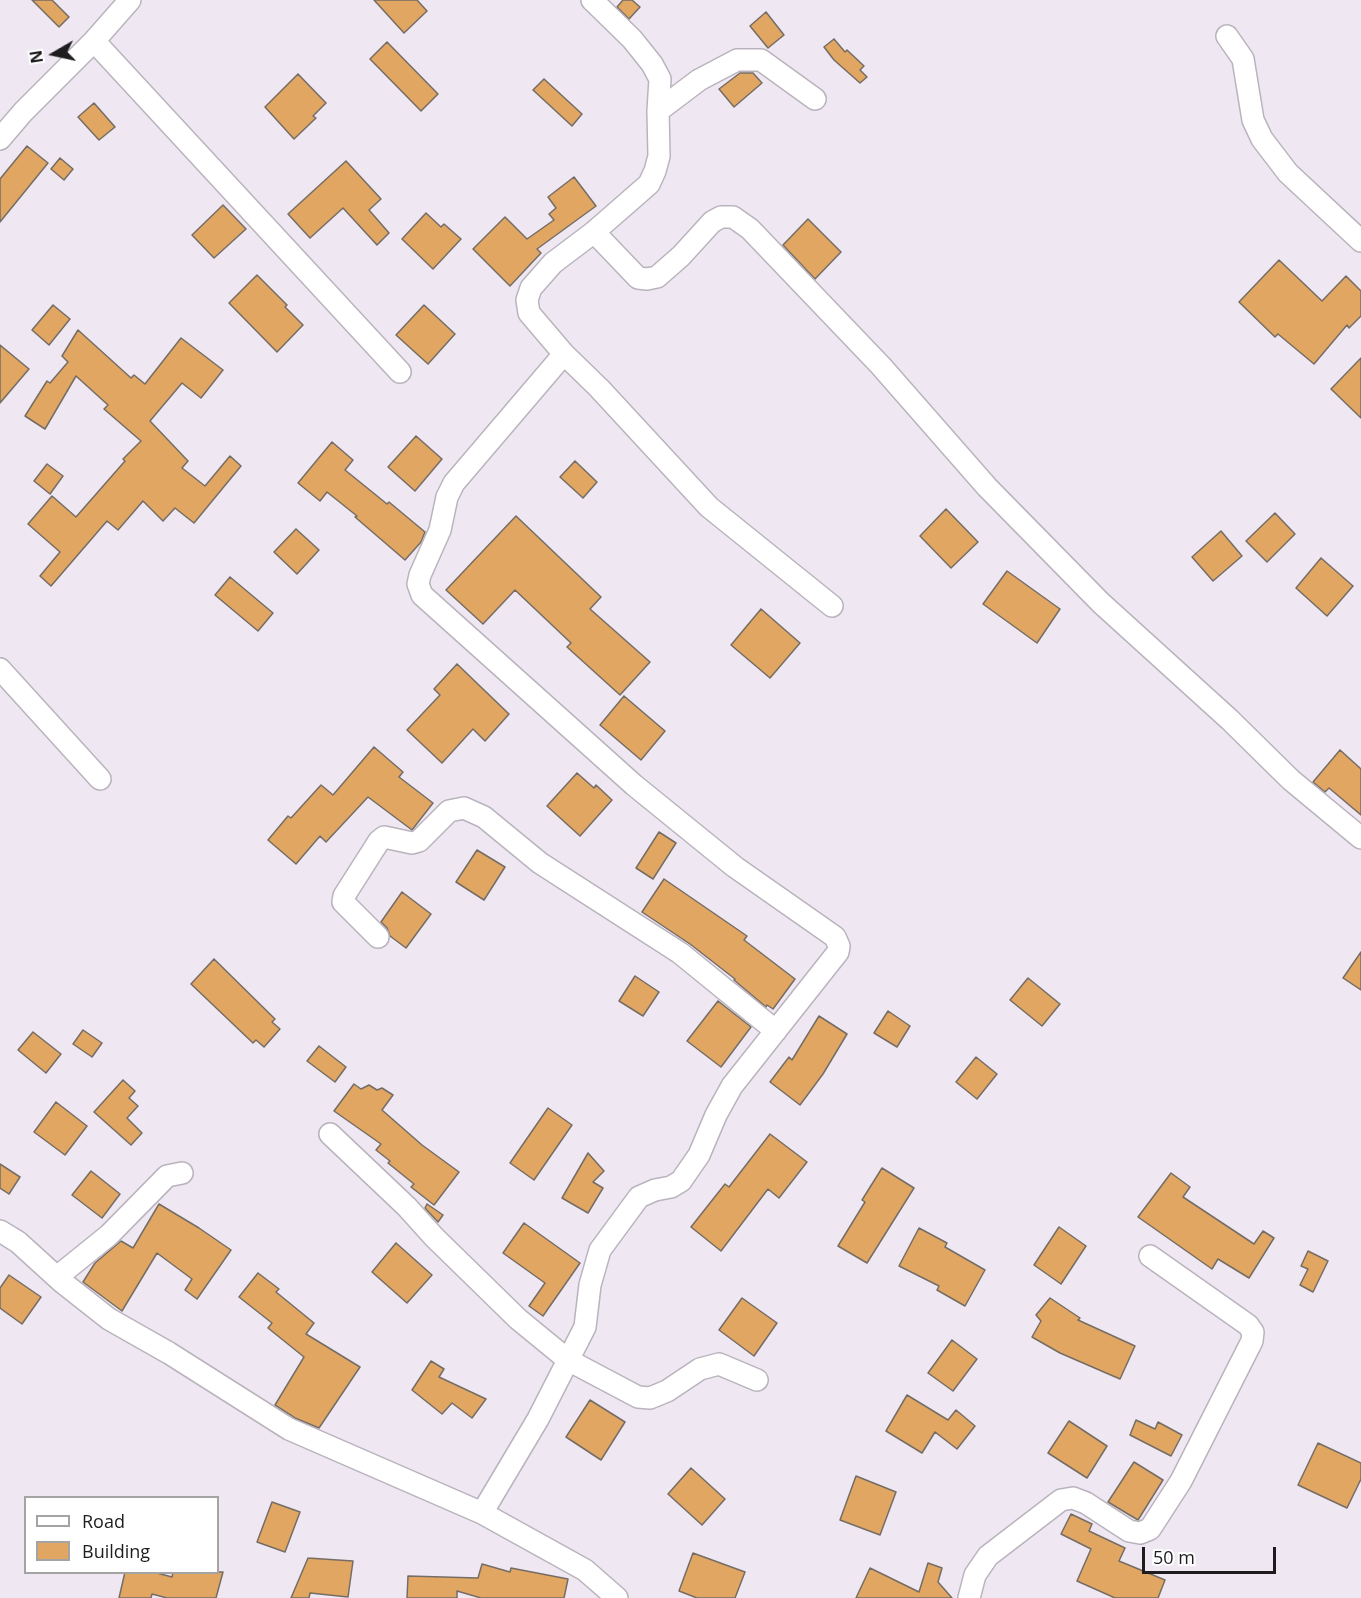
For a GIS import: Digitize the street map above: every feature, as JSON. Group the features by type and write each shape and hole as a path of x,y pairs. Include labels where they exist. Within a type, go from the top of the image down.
{"street":[{"path":"0,139 130,0"},
{"path":"592,0 632,39 652,64 660,79 659,156 649,184 594,232 553,263 531,288 526,300 529,313 564,354 599,388 709,507 832,606"},
{"path":"1227,36 1243,59 1253,120 1262,139 1288,173 1361,241"},
{"path":"94,41 400,372"},
{"path":"658,111 699,80 737,60 761,60 815,99"},
{"path":"594,232 639,278 647,279 657,278 712,222 722,217 733,217 750,229 881,366 995,495 1093,596 1230,720 1291,780 1361,838"},
{"path":"482,1513 538,1419 585,1328 590,1285 600,1250 639,1197 681,1181 699,1155 716,1115 732,1086 838,952 839,946 835,937 735,867 634,785 422,595 418,584 420,575 440,530 447,497 454,483 564,354"},
{"path":"0,669 100,779"},
{"path":"378,936 346,908 343,902 344,896 379,841 384,837 412,843 419,841 449,811 464,808 484,818 540,863 680,952 776,1031"},
{"path":"330,1134 518,1320 568,1360 638,1396 651,1398 667,1391 700,1369 719,1364 756,1380"},
{"path":"57,1277 109,1235 167,1176 182,1173"},
{"path":"0,1231 18,1242 109,1319 169,1353 289,1429 482,1513 585,1570 617,1598"},
{"path":"969,1598 975,1575 988,1556 1061,1500 1073,1498 1086,1503 1129,1531 1140,1533 1150,1529 1181,1481 1252,1341 1253,1332 1248,1325 1150,1256"}],"building":[{"path":"32,0 52,0 69,17 59,27"},
{"path":"374,0 417,0 427,11 404,33"},
{"path":"623,0 632,0 640,7 629,19 617,7"},
{"path":"766,12 784,35 768,48 750,26"},
{"path":"834,39 845,52 847,50 864,66 860,70 867,77 860,83 834,60 824,47"},
{"path":"387,42 438,94 421,111 370,59"},
{"path":"740,73 753,73 762,83 734,107 719,89"},
{"path":"298,74 326,103 313,116 316,118 294,139 265,107"},
{"path":"544,79 582,114 572,126 533,90"},
{"path":"94,103 115,127 99,140 78,117"},
{"path":"27,146 48,163 0,222 0,179"},
{"path":"60,158 73,169 64,180 51,169"},
{"path":"346,161 381,199 369,210 389,233 377,245 343,208 310,238 288,214"},
{"path":"574,177 596,206 537,249 541,253 510,286 473,249 505,217 527,239 554,220 549,214 556,208 548,197"},
{"path":"223,205 246,229 214,258 192,235"},
{"path":"426,213 441,227 444,224 461,239 433,269 402,239"},
{"path":"808,219 841,252 815,279 783,245"},
{"path":"1279,260 1322,301 1346,276 1361,291 1361,316 1349,328 1347,325 1314,364 1278,334 1275,337 1239,302"},
{"path":"257,275 303,325 277,352 229,303"},
{"path":"53,305 70,319 49,345 32,330"},
{"path":"424,305 455,334 428,364 396,335"},
{"path":"78,330 131,378 134,375 145,384 181,338 223,370 201,398 182,383 150,421 188,461 182,468 205,486 230,456 241,466 194,523 175,508 163,521 143,501 118,530 107,521 51,586 40,576 60,552 28,524 52,496 76,517 125,461 123,459 141,441 104,409 108,405 76,376 45,429 25,416 47,381 50,383 68,362 62,356"},
{"path":"0,345 29,369 0,403"},
{"path":"1361,358 1361,418 1331,389"},
{"path":"416,436 442,459 415,491 388,467"},
{"path":"332,442 353,460 345,470 425,532 421,542 405,560 327,492 320,501 298,483"},
{"path":"575,461 597,482 583,498 560,477"},
{"path":"47,464 63,476 50,494 34,481"},
{"path":"946,509 978,542 951,568 920,536"},
{"path":"1275,513 1295,534 1267,562 1246,541"},
{"path":"516,516 601,597 590,609 650,662 620,695 567,647 571,643 515,590 483,624 446,590"},
{"path":"296,529 319,550 297,574 274,552"},
{"path":"1221,531 1242,556 1213,581 1192,557"},
{"path":"1321,558 1353,586 1327,616 1296,588"},
{"path":"1007,571 1060,609 1037,643 983,604"},
{"path":"230,577 273,613 258,631 215,595"},
{"path":"761,609 800,643 770,678 731,645"},
{"path":"457,664 509,714 485,741 473,729 442,763 407,730 440,695 434,689"},
{"path":"624,696 665,731 641,760 600,725"},
{"path":"374,747 403,772 399,777 433,803 412,830 368,797 326,842 320,836 296,864 268,840 288,816 291,818 321,785 333,795"},
{"path":"1340,750 1361,769 1361,815 1329,788 1325,792 1313,782"},
{"path":"577,773 594,788 596,785 612,800 580,836 547,806"},
{"path":"659,832 676,843 653,879 636,868"},
{"path":"477,850 505,867 484,900 456,882"},
{"path":"664,879 747,936 744,940 795,979 773,1009 767,1005 766,1007 690,944 642,912"},
{"path":"402,892 431,914 406,948 390,936 387,928 381,922"},
{"path":"1361,952 1361,990 1343,978"},
{"path":"214,959 275,1019 272,1022 280,1029 264,1047 256,1040 253,1043 191,984"},
{"path":"635,976 659,992 643,1016 619,1001"},
{"path":"1028,978 1060,1004 1042,1026 1010,1000"},
{"path":"718,1001 751,1027 721,1067 687,1041"},
{"path":"888,1011 910,1026 897,1047 874,1033"},
{"path":"819,1016 847,1034 823,1074 800,1105 770,1082 789,1057 792,1060"},
{"path":"83,1030 102,1043 92,1057 73,1044"},
{"path":"33,1032 61,1054 46,1073 18,1050"},
{"path":"319,1046 346,1067 335,1082 307,1061"},
{"path":"976,1057 997,1074 977,1099 956,1082"},
{"path":"123,1080 135,1091 129,1098 138,1106 127,1118 142,1133 131,1145 94,1112"},
{"path":"354,1084 361,1089 369,1085 377,1090 382,1088 393,1095 382,1110 422,1145 459,1172 434,1205 411,1187 414,1184 376,1150 381,1144 334,1111"},
{"path":"56,1102 87,1126 65,1155 34,1132"},
{"path":"548,1108 572,1125 534,1180 510,1163"},
{"path":"770,1134 807,1162 779,1198 768,1189 721,1251 691,1227 725,1184 729,1187"},
{"path":"588,1153 604,1171 593,1182 603,1188 588,1213 562,1198"},
{"path":"0,1164 20,1177 9,1194 0,1188"},
{"path":"882,1168 914,1188 867,1263 838,1246 865,1202 862,1200"},
{"path":"91,1171 120,1194 102,1218 72,1195"},
{"path":"1171,1173 1190,1187 1183,1197 1254,1244 1263,1231 1274,1238 1249,1278 1218,1259 1212,1269 1138,1217"},
{"path":"159,1204 231,1250 197,1299 185,1290 192,1279 157,1253 122,1311 83,1282 95,1263 121,1241 133,1248"},
{"path":"427,1204 443,1215 438,1222 425,1208"},
{"path":"524,1223 580,1263 543,1316 529,1306 545,1283 503,1253"},
{"path":"1059,1227 1086,1246 1061,1284 1034,1265"},
{"path":"919,1228 947,1243 945,1247 985,1270 965,1306 937,1290 939,1286 899,1266"},
{"path":"396,1243 432,1275 407,1303 372,1272"},
{"path":"1308,1251 1328,1261 1313,1292 1300,1285 1308,1269 1301,1266"},
{"path":"258,1273 279,1289 276,1292 314,1323 306,1334 360,1367 319,1428 295,1418 275,1405 304,1357 268,1328 272,1323 239,1297"},
{"path":"9,1275 41,1297 22,1324 0,1308 0,1288"},
{"path":"742,1298 777,1323 754,1356 719,1330"},
{"path":"1050,1298 1080,1318 1078,1320 1135,1346 1120,1379 1060,1353 1032,1337 1041,1321 1036,1315"},
{"path":"952,1340 977,1359 953,1391 928,1373"},
{"path":"431,1361 444,1369 439,1377 486,1399 472,1418 452,1403 442,1414 412,1390"},
{"path":"907,1395 948,1420 956,1410 975,1426 957,1449 935,1432 922,1453 886,1431"},
{"path":"590,1400 625,1422 601,1460 566,1437"},
{"path":"1136,1420 1155,1429 1158,1422 1182,1435 1171,1456 1130,1435"},
{"path":"1069,1421 1107,1446 1087,1478 1048,1453"},
{"path":"1318,1443 1361,1463 1361,1479 1347,1508 1298,1485"},
{"path":"1134,1462 1163,1480 1138,1520 1108,1502"},
{"path":"691,1468 725,1499 702,1525 668,1494"},
{"path":"856,1476 896,1492 880,1535 840,1520"},
{"path":"272,1502 300,1512 285,1552 257,1542"},
{"path":"1071,1514 1092,1524 1089,1531 1125,1548 1119,1561 1165,1580 1158,1598 1115,1598 1077,1581 1091,1549 1061,1534"},
{"path":"693,1553 745,1572 735,1598 697,1598 679,1591"},
{"path":"308,1558 353,1561 348,1597 310,1593 309,1598 291,1598"},
{"path":"928,1563 942,1568 938,1582 952,1598 856,1598 870,1568 919,1592"},
{"path":"482,1564 510,1572 511,1568 568,1579 564,1598 481,1598 457,1591 457,1598 407,1598 408,1576 478,1578"},
{"path":"223,1572 216,1598 167,1598 152,1594 151,1598 119,1598 125,1574 161,1574 172,1577 173,1574 219,1574"}]}
